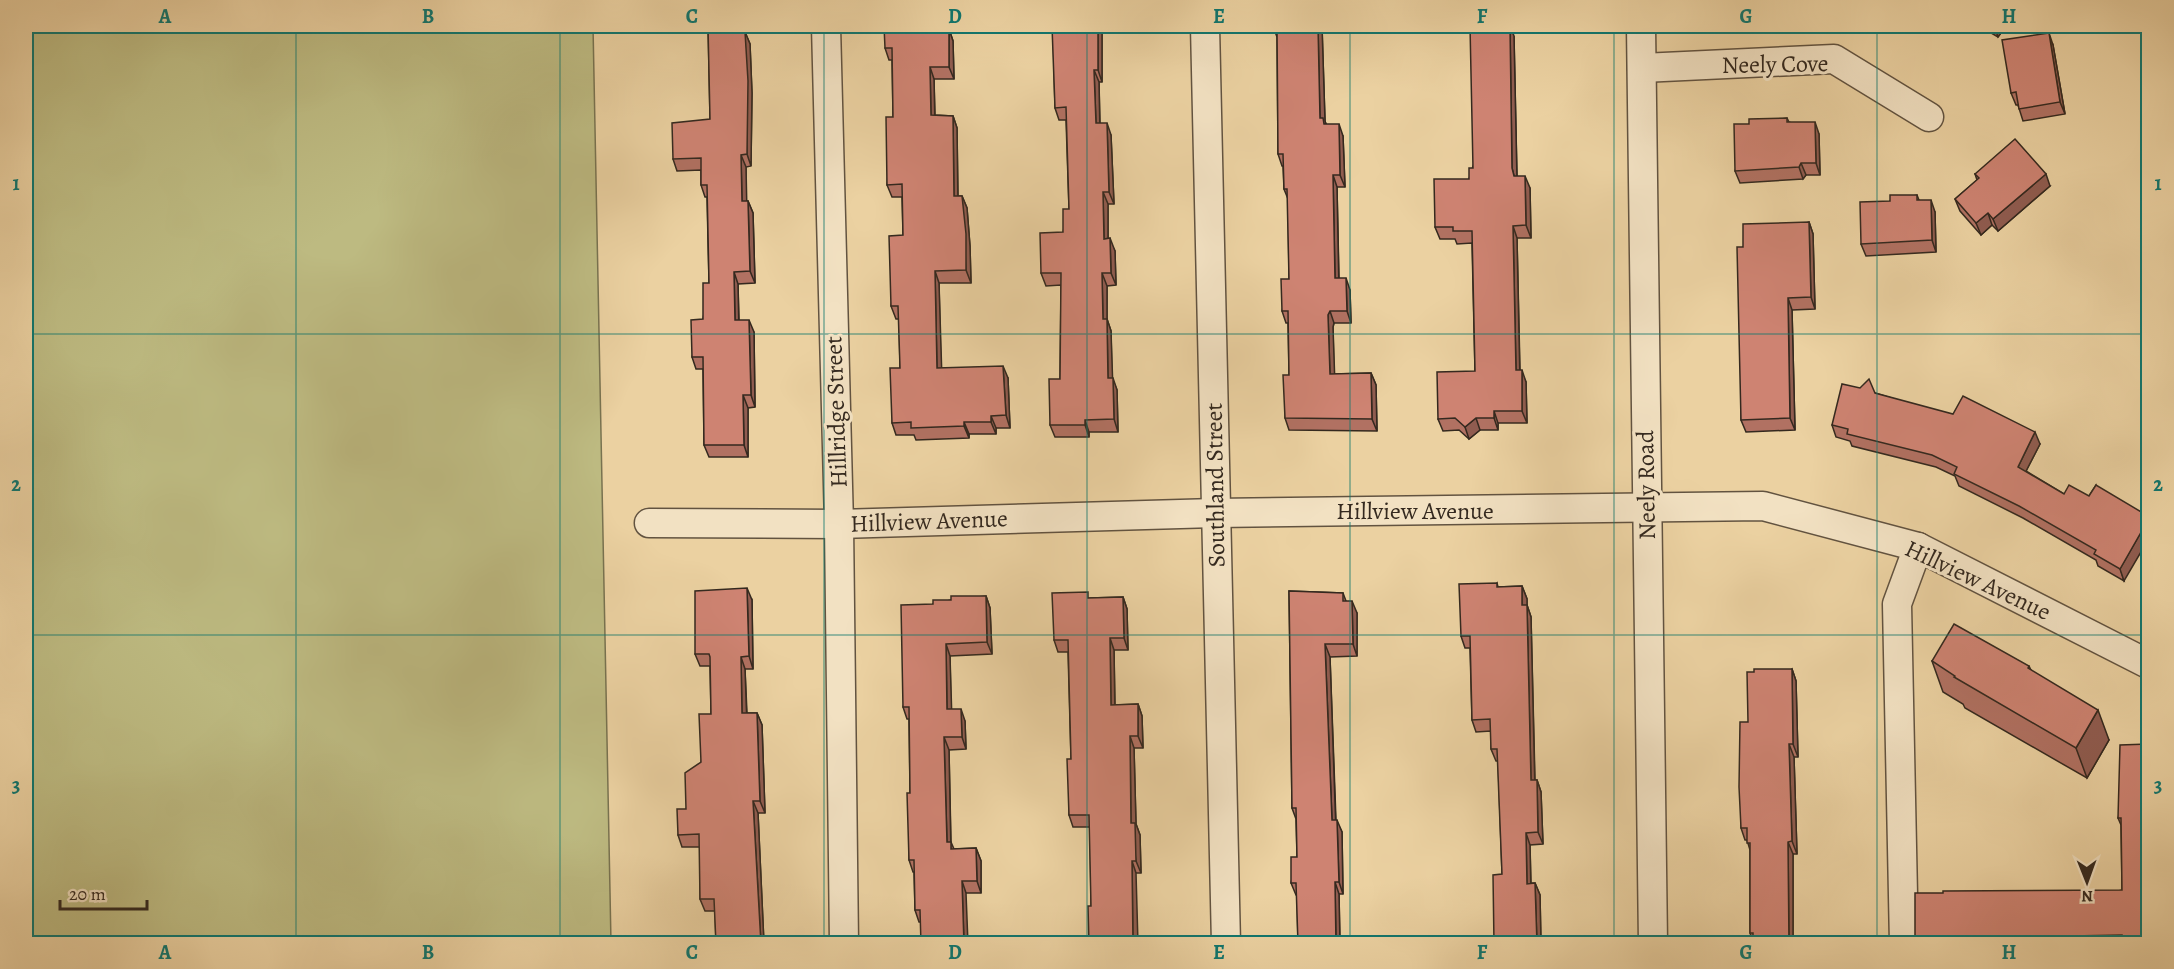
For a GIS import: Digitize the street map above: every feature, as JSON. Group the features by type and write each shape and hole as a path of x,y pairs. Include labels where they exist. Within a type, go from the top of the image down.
{"street":[{"name":"Hillridge Street","path":"826,26 839,524 844,944"},
{"name":"Southland Street","path":"1205,26 1226,944"},
{"name":"Neely Road","path":"1641,26 1653,944"},
{"name":"Neely Cove","path":"1642,68 1834,59 1929,117"},
{"name":"Hillview Avenue","path":"649,523 839,524 1215,513 1646,510 1763,506 1918,547 2148,664"},
{"path":"1904,944 1897,604 1918,547"}],"shaded area":[{"path":"26,26 593,26 611,943 26,943"}],"building":[{"path":"708,26 737,26 737,32 745,32 748,81 747,154 741,155 742,201 748,201 750,271 734,272 735,320 749,320 751,395 743,395 744,445 704,445 703,357 692,357 691,320 703,319 703,283 709,283 707,185 701,185 701,158 673,159 672,123 710,119"},
{"path":"884,26 932,26 932,29 949,29 949,67 930,67 931,115 953,116 954,196 962,196 966,234 966,270 935,271 937,368 1003,366 1006,415 991,416 991,422 964,422 964,426 911,428 911,422 892,423 890,368 900,368 898,306 891,306 889,236 903,235 902,184 887,185 886,117 893,117 892,48 885,48"},
{"path":"1052,26 1098,26 1098,70 1094,70 1096,123 1107,123 1109,192 1103,192 1104,239 1110,238 1111,273 1102,273 1103,319 1107,319 1108,378 1113,378 1114,419 1085,420 1085,425 1050,425 1049,379 1060,379 1061,273 1041,273 1040,233 1063,232 1063,209 1069,209 1066,107 1055,108"},
{"path":"1274,26 1318,26 1320,118 1323,118 1324,124 1339,124 1340,175 1333,175 1335,278 1346,278 1347,311 1330,311 1328,315 1330,374 1371,373 1372,419 1285,418 1283,375 1289,375 1288,311 1282,311 1281,279 1289,279 1287,189 1284,189 1283,154 1278,154 1277,29 1274,29"},
{"path":"1470,26 1510,26 1512,168 1514,176 1525,176 1526,225 1513,226 1516,370 1522,370 1522,411 1494,411 1494,418 1476,418 1465,427 1455,418 1438,419 1437,372 1475,371 1472,231 1453,231 1453,227 1435,227 1434,179 1469,179 1469,168 1473,168"},
{"path":"2049,33 2060,102 2019,109 2016,92 2011,93 2002,40"},
{"path":"1787,118 1787,122 1815,122 1816,163 1801,163 1799,167 1735,171 1734,124 1749,124 1749,119"},
{"path":"2015,139 2046,174 1993,219 1988,213 1976,223 1955,199 1979,178 1975,174"},
{"path":"1890,195 1917,195 1917,200 1931,200 1932,240 1861,244 1860,202 1890,201"},
{"path":"1809,222 1811,297 1788,298 1790,418 1741,420 1737,247 1743,247 1743,224"},
{"path":"1869,379 1875,393 1953,414 1963,396 2035,432 2018,467 2064,494 2069,485 2089,496 2096,485 2148,516 2148,520 2120,569 2094,554 2096,550 2019,506 1954,474 1957,467 1932,455 1847,434 1848,429 1832,425 1842,384 1860,388"},
{"path":"2148,424 2148,441 2142,438"},
{"path":"1497,583 1497,587 1522,586 1522,605 1527,605 1531,780 1537,780 1538,832 1526,833 1527,884 1535,883 1537,944 1494,944 1493,875 1502,874 1497,749 1491,749 1490,719 1472,720 1470,636 1461,636 1459,584"},
{"path":"747,588 749,656 741,657 742,713 757,713 760,801 753,801 761,944 716,944 714,899 700,899 699,834 678,835 677,809 686,809 685,773 701,762 699,714 711,714 710,657 709,654 695,654 695,591"},
{"path":"1289,591 1343,593 1343,601 1352,601 1353,644 1325,644 1332,820 1337,820 1339,882 1335,882 1336,944 1298,944 1296,883 1291,883 1291,857 1297,857 1296,808 1292,808"},
{"path":"1088,592 1088,598 1123,597 1124,638 1110,638 1111,705 1138,704 1138,736 1130,736 1131,823 1135,823 1136,861 1132,861 1133,944 1089,944 1088,906 1091,906 1089,815 1069,815 1067,759 1071,759 1068,640 1054,640 1052,593"},
{"path":"951,596 986,596 987,642 946,644 947,709 961,709 962,737 944,737 947,842 951,842 951,849 976,848 977,881 962,881 964,944 921,944 920,910 915,910 914,860 909,860 907,793 910,793 909,707 903,707 901,605 933,604 933,600 951,600"},
{"path":"1954,624 2029,666 2028,668 2098,710 2076,748 1954,677 1932,661"},
{"path":"1754,669 1792,669 1793,744 1789,744 1792,841 1788,842 1789,943 1798,944 1753,944 1753,933 1750,933 1750,843 1747,843 1747,828 1741,828 1739,787 1740,722 1748,722 1747,672 1754,672"},
{"path":"2148,744 2148,944 2122,944 2122,935 1959,938 1959,944 1915,944 1915,893 2122,890 2121,818 2118,818 2120,745"}]}
